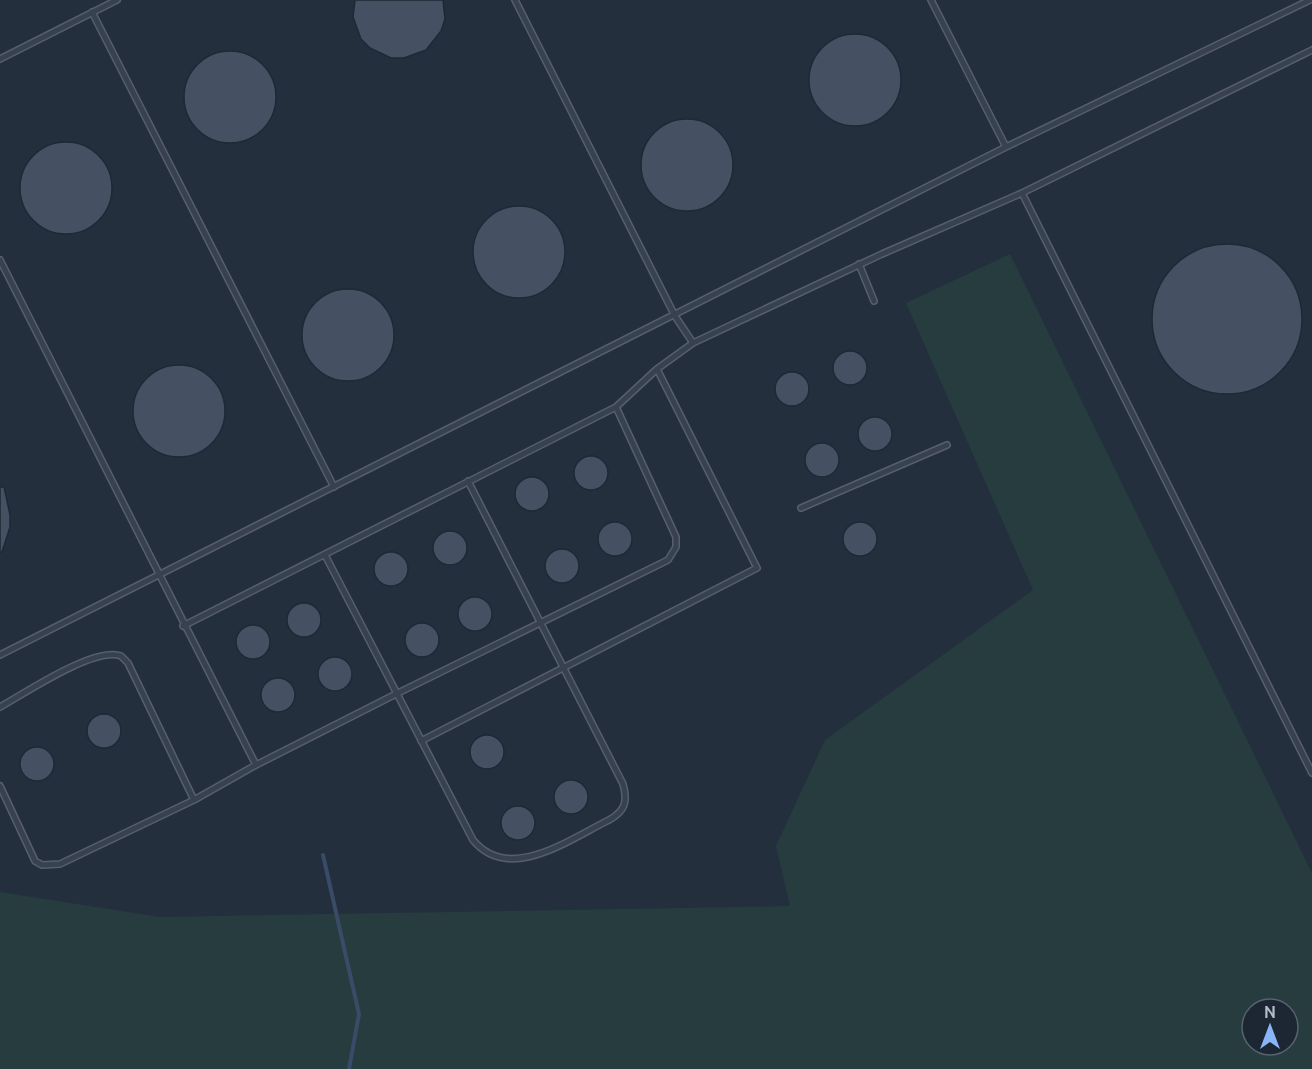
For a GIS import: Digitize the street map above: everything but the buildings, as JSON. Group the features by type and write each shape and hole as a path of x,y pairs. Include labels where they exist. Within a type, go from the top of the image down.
{"lane":[{"path":"0,59 117,0"},
{"path":"515,0 675,316 693,343"},
{"path":"931,0 1006,147"},
{"path":"0,655 1006,147 1310,0"},
{"path":"92,12 334,487"},
{"path":"183,626 616,407 657,369 693,343 859,264 1022,194 1312,50"},
{"path":"1022,194 1312,773"},
{"path":"0,260 183,626 256,765"},
{"path":"859,264 874,301"},
{"path":"421,741 757,568 657,369"},
{"path":"0,786 35,861 42,865 60,864 194,800 256,765 396,694 668,560 674,555 676,537 616,407"},
{"path":"801,508 947,445"},
{"path":"325,555 396,694 481,851 495,859 532,857 609,820 621,813 626,805 623,784 544,634 468,481"},
{"path":"0,707 79,664 106,654 121,656 128,663 194,800"}],"green space":[{"path":"1010,254 1312,873 1312,1069 0,1069 0,892 160,917 790,906 776,846 825,740 1033,590 906,303"}],"waterway":[{"path":"323,855 359,1014 349,1069"}]}
